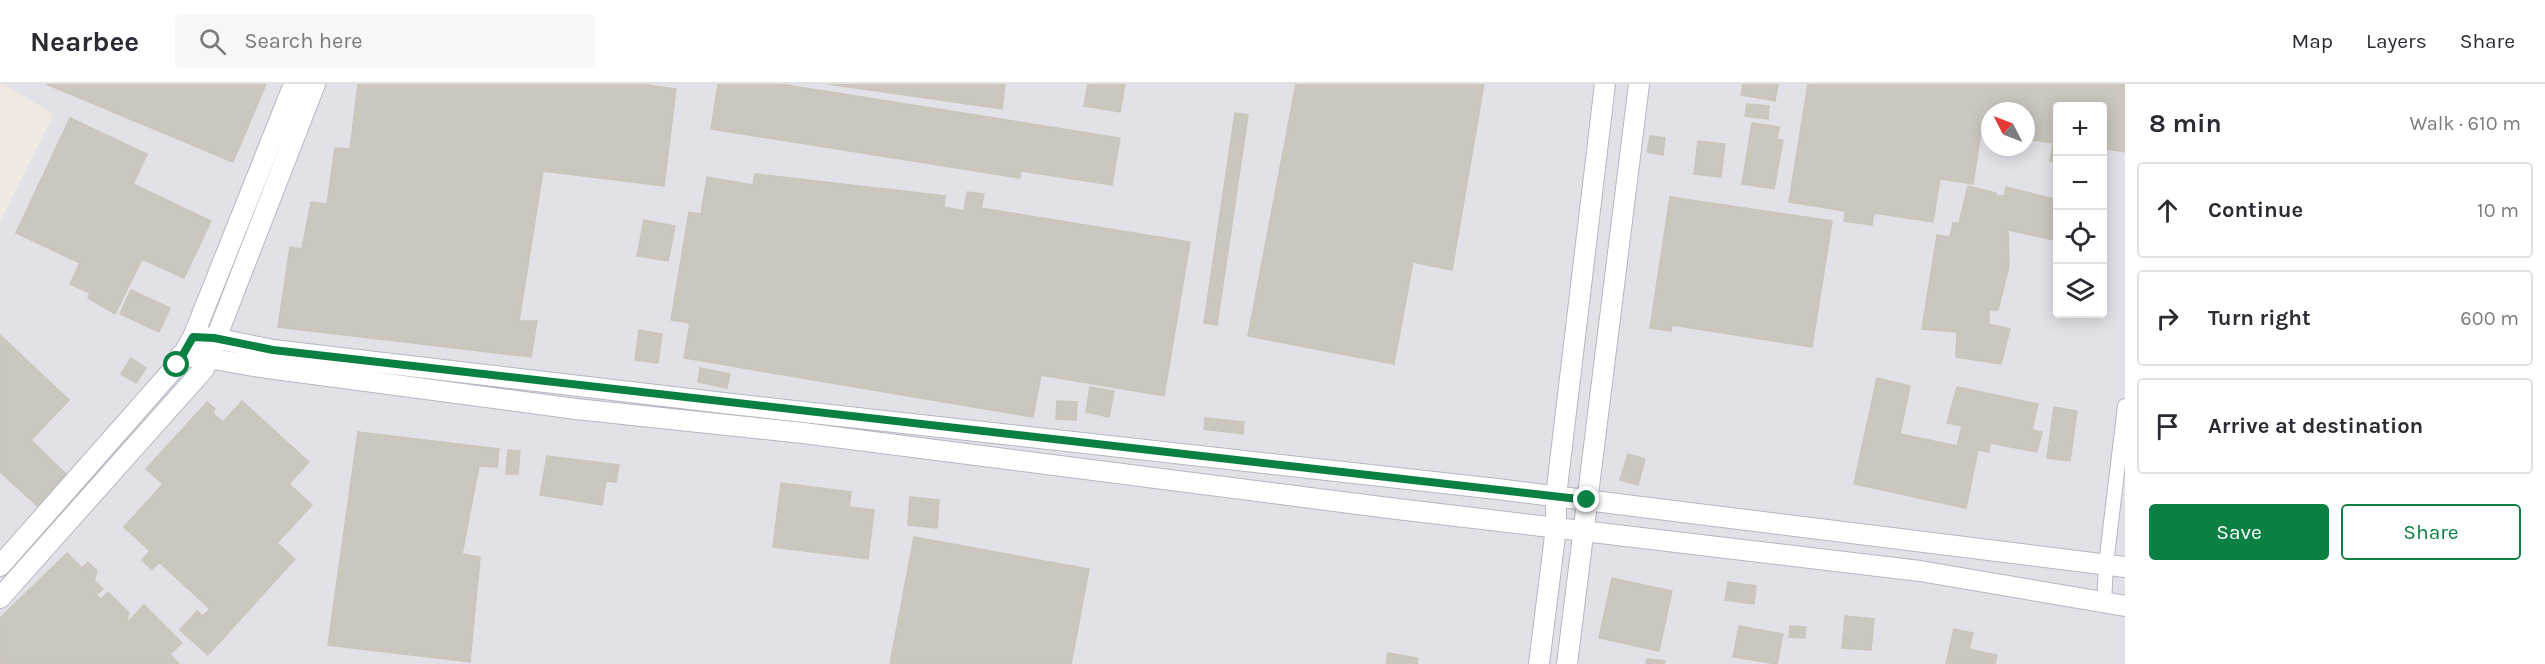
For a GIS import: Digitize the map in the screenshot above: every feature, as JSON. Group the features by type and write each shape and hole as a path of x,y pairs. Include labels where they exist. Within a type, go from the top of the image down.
{"street":[{"path":"0,566 177,365 180,356 193,337 294,84"},
{"path":"0,598 204,369 214,338 315,84"},
{"path":"1539,664 1556,528 1556,496 1605,84"},
{"path":"1568,664 1639,84"},
{"path":"193,337 214,338 273,350 320,356 1556,496 2116,565"},
{"path":"180,356 576,409 803,433 1556,528 1920,571 2125,606"},
{"path":"2104,604 2116,565 2125,406"}],"shaded area":[{"path":"3,84 2125,84 2125,664 0,664 0,222 54,114"}],"building":[{"path":"46,84 266,84 233,162"},
{"path":"358,84 639,84 676,89 664,186 543,171 519,321 537,321 531,357 278,327 290,247 302,249 311,202 327,204 335,148 350,149"},
{"path":"718,84 780,84 1120,138 1112,185 1021,171 1020,178 711,129"},
{"path":"828,84 1005,84 1002,109"},
{"path":"1088,84 1125,84 1120,112 1084,106"},
{"path":"1296,84 1484,84 1452,270 1413,262 1394,364 1248,336"},
{"path":"1743,84 1778,84 1775,101 1741,95"},
{"path":"1808,84 2125,84 2125,152 2107,149 2107,102 2053,102 2053,143 2035,140 2035,102 1981,102 1981,132 1973,184 1940,179 1933,222 1874,213 1872,225 1844,221 1845,211 1789,202"},
{"path":"1747,104 1769,106 1768,119 1745,116"},
{"path":"1235,113 1248,115 1217,325 1204,323"},
{"path":"70,118 147,154 133,184 211,221 184,278 142,259 115,314 88,298 90,293 70,284 80,263 16,233"},
{"path":"1752,123 1779,127 1777,139 1783,140 1774,189 1742,184"},
{"path":"1650,136 1665,138 1663,155 1647,152"},
{"path":"1698,141 1725,144 1721,177 1694,174"},
{"path":"2053,143 2053,161 2050,161"},
{"path":"755,174 945,196 944,207 964,211 967,192 984,194 981,208 1190,242 1164,396 1041,375 1033,417 684,358 690,323 671,320 689,212 701,214 707,177 753,185"},
{"path":"1968,186 1996,193 1996,196 2004,196 2006,187 2053,199 2053,240 2008,230 2009,266 1998,310 1989,310 1989,324 2010,329 2001,364 1956,357 1957,332 1922,329 1937,235 1950,237 1953,223 1959,223"},
{"path":"1670,197 1832,221 1812,347 1672,325 1671,331 1650,328"},
{"path":"644,220 675,226 668,261 637,256"},
{"path":"131,290 170,308 159,332 120,314"},
{"path":"639,330 662,334 658,363 635,360"},
{"path":"0,335 69,400 31,440 67,475 41,509 0,472"},
{"path":"131,358 146,368 136,383 121,374"},
{"path":"700,368 730,374 727,388 698,382"},
{"path":"1877,378 1910,386 1900,434 1957,446 1962,426 1947,423 1957,387 2038,404 2032,430 2042,432 2037,452 1990,443 1989,452 1978,450 1966,508 1854,484"},
{"path":"1090,387 1114,391 1109,417 1086,412"},
{"path":"242,401 309,462 289,484 312,505 277,543 295,559 208,655 180,630 197,611 203,616 210,609 159,562 152,570 142,560 150,551 124,527 163,484 146,469 207,402 215,409 213,413 223,422"},
{"path":"1057,401 1077,402 1076,420 1056,419"},
{"path":"2054,407 2077,411 2070,461 2047,458"},
{"path":"1205,418 1244,422 1243,434 1204,429"},
{"path":"358,432 499,449 497,467 479,466 462,554 480,557 470,662 328,645"},
{"path":"508,450 520,451 518,474 506,474"},
{"path":"1628,454 1645,459 1638,485 1620,480"},
{"path":"547,456 619,465 616,482 606,481 602,505 540,495"},
{"path":"781,483 851,492 849,507 874,510 868,559 773,547"},
{"path":"910,497 939,500 937,528 908,525"},
{"path":"914,537 1089,569 1071,664 890,664"},
{"path":"67,553 82,568 88,562 97,571 94,580 103,589 96,595 101,599 108,592 129,613 126,624 144,605 182,643 170,654 179,664 0,664 0,618"},
{"path":"1612,578 1672,591 1659,651 1599,638"},
{"path":"1728,582 1756,586 1754,604 1725,600"},
{"path":"1845,616 1874,619 1871,650 1842,648"},
{"path":"1739,626 1783,634 1777,664 1733,657"},
{"path":"1790,626 1806,627 1805,638 1789,637"},
{"path":"1954,629 1973,633 1969,649 1997,655 1995,664 1946,664"},
{"path":"1388,653 1418,658 1417,664 1386,664"},
{"path":"1647,659 1665,661 1664,664 1646,664"}],"route":[{"path":"177,365 180,356 193,337 214,338 273,350 1587,500"}]}
